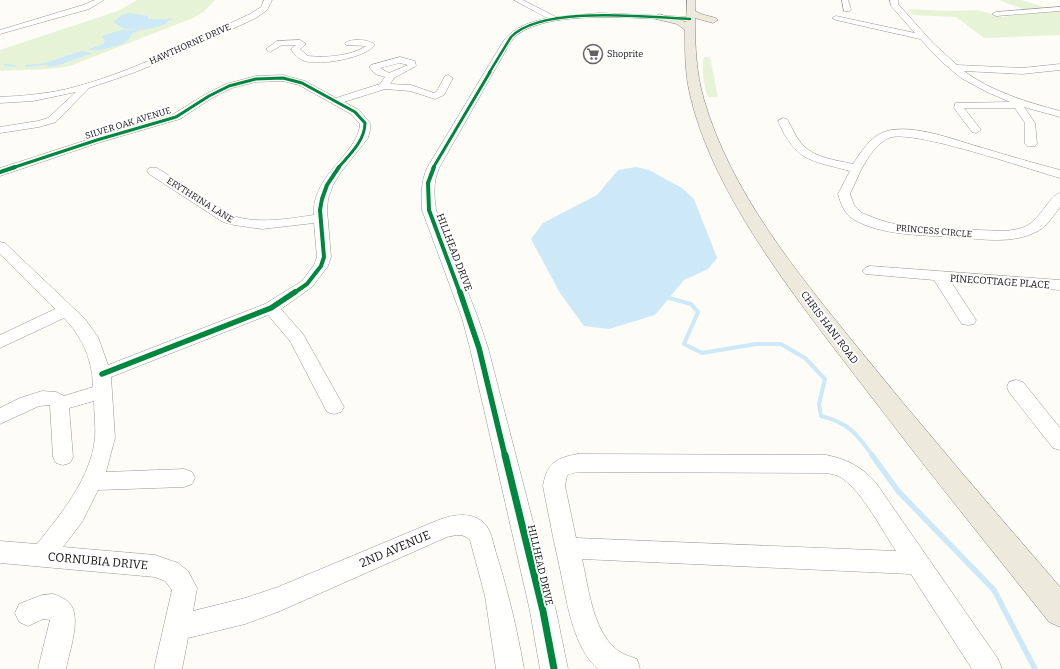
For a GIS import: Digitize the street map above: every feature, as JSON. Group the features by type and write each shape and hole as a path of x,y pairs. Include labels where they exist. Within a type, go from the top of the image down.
{"main road":[{"name":"CHRIS HANI ROAD","path":"691,0 690,57 691,71 697,101 706,128 728,175 756,225 777,257 864,372 1060,611"},
{"path":"662,18 680,15 691,18"},
{"path":"662,18 680,22 691,18 700,17 713,20"}],"street":[{"name":"HAWTHORNE DRIVE","path":"1,94 36,97 87,87 132,70 253,16 264,8 268,0"},
{"path":"518,0 555,19"},
{"path":"844,0 847,9"},
{"path":"894,0 894,4 954,68 982,85 1033,106 1060,114"},
{"path":"1037,2 1059,9"},
{"path":"0,32 67,12 91,3"},
{"path":"996,14 1059,9"},
{"path":"50,11 67,12"},
{"name":"HILLHEAD DRIVE","path":"554,669 543,611 479,348 470,318 429,210 427,191 429,176 514,34 524,28 555,19 597,16 662,18"},
{"path":"836,18 924,36"},
{"path":"898,20 912,23"},
{"path":"0,28 9,29"},
{"path":"270,49 280,42 300,42 302,44 295,49 300,64"},
{"path":"283,78 300,64 336,58 371,47 370,44 367,43 349,43"},
{"path":"954,68 1018,71 1060,67"},
{"path":"384,86 390,76"},
{"path":"336,101 384,86 416,88 452,76 437,96 430,96 416,88"},
{"name":"SILVER OAK AVENUE","path":"0,172 97,140 176,117 209,96 238,82 283,78 302,83 360,116 365,123 365,130 358,145 336,171 327,185 320,210 324,257 321,266 307,284 271,308 102,383 59,404"},
{"name":"HAWTHORNE DRIVE","path":"1,94 44,90 106,80"},
{"path":"0,130 39,124 52,120 87,87"},
{"path":"36,97 44,90"},
{"path":"976,130 958,105 1033,106"},
{"path":"1018,105 1030,123 1031,144"},
{"path":"782,121 794,142 804,152 827,161 857,169"},
{"name":"PRINCESS CIRCLE","path":"1060,174 934,138 896,133 887,134 876,140 857,169 844,194 844,198 848,206 863,218 893,228 1001,236 1013,235 1034,229 1060,197"},
{"name":"ERYTHRINA LANE","path":"153,170 228,219 237,223 266,224 320,218"},
{"path":"0,246 79,323 89,337 102,383 105,438 99,462 74,515 42,556"},
{"name":"PINECOTTAGE PLACE","path":"870,271 1060,285"},
{"name":"PINECOTTAGE PLACE","path":"940,277 968,320"},
{"path":"271,308 297,338 334,407"},
{"path":"0,342 65,311"},
{"path":"1016,387 1060,442"},
{"path":"0,417 35,400 50,397 56,399 59,404 63,457"},
{"path":"627,669 618,667 605,658 595,646 585,623 554,486 555,476 558,469 566,465 578,463 826,464 840,466 850,470 861,482 988,669"},
{"path":"91,481 184,478"},
{"name":"2ND AVENUE","path":"178,627 252,608 280,598 444,528 456,525 467,526 478,533 488,560 499,601 510,669"},
{"path":"567,548 916,563"},
{"name":"CORNUBIA DRIVE","path":"0,552 155,566 169,569 180,578 186,588 178,627"},
{"path":"28,613 42,607 53,606 62,614 63,622 52,669"},
{"path":"168,669 178,627"}],"green space":[{"path":"137,0 215,0 203,12 193,18 70,66 49,69 0,71 0,50 118,11"},
{"path":"999,0 1021,0 1060,12 1060,35 984,38 956,17 913,15 908,9 948,11 977,10 1003,17 1033,13"},
{"path":"704,57 710,57 718,97 708,97 703,77"}],"water":[{"path":"130,13 148,16 148,19 168,19 167,23 139,30 125,28 114,22 121,16"},
{"path":"122,30 141,30 133,33 128,40 122,44 102,50 88,50 104,43 105,41 102,37 104,35"},
{"path":"81,51 93,53 56,66 47,67 48,64 42,64"},
{"path":"636,167 649,170 682,188 694,199 717,258 708,269 684,280 655,315 609,329 584,326 560,293 531,239 543,223 597,195 618,170"}],"waterway":[{"path":"26,66 47,64"},
{"path":"5,65 15,66"},
{"path":"669,298 691,304 698,312 684,344 702,353 756,344 781,344 805,358 825,379 819,404 821,416 839,422 851,430 862,441 873,456"},
{"path":"872,455 898,491 994,590 1035,669"}],"cycle path":[{"path":"554,669 543,611 479,348 470,318 429,210 429,178 433,168 489,74 500,52 515,33 530,25 550,20 574,17 625,16 690,19"},
{"path":"0,172 97,140 176,117 209,96 229,86 256,79 283,78 302,83 355,112 365,123 365,130 362,138 327,185 320,210 324,257 321,266 307,284 271,308 102,374"}],"place":[{"name":"Shoprite","path":"593,54"}]}
